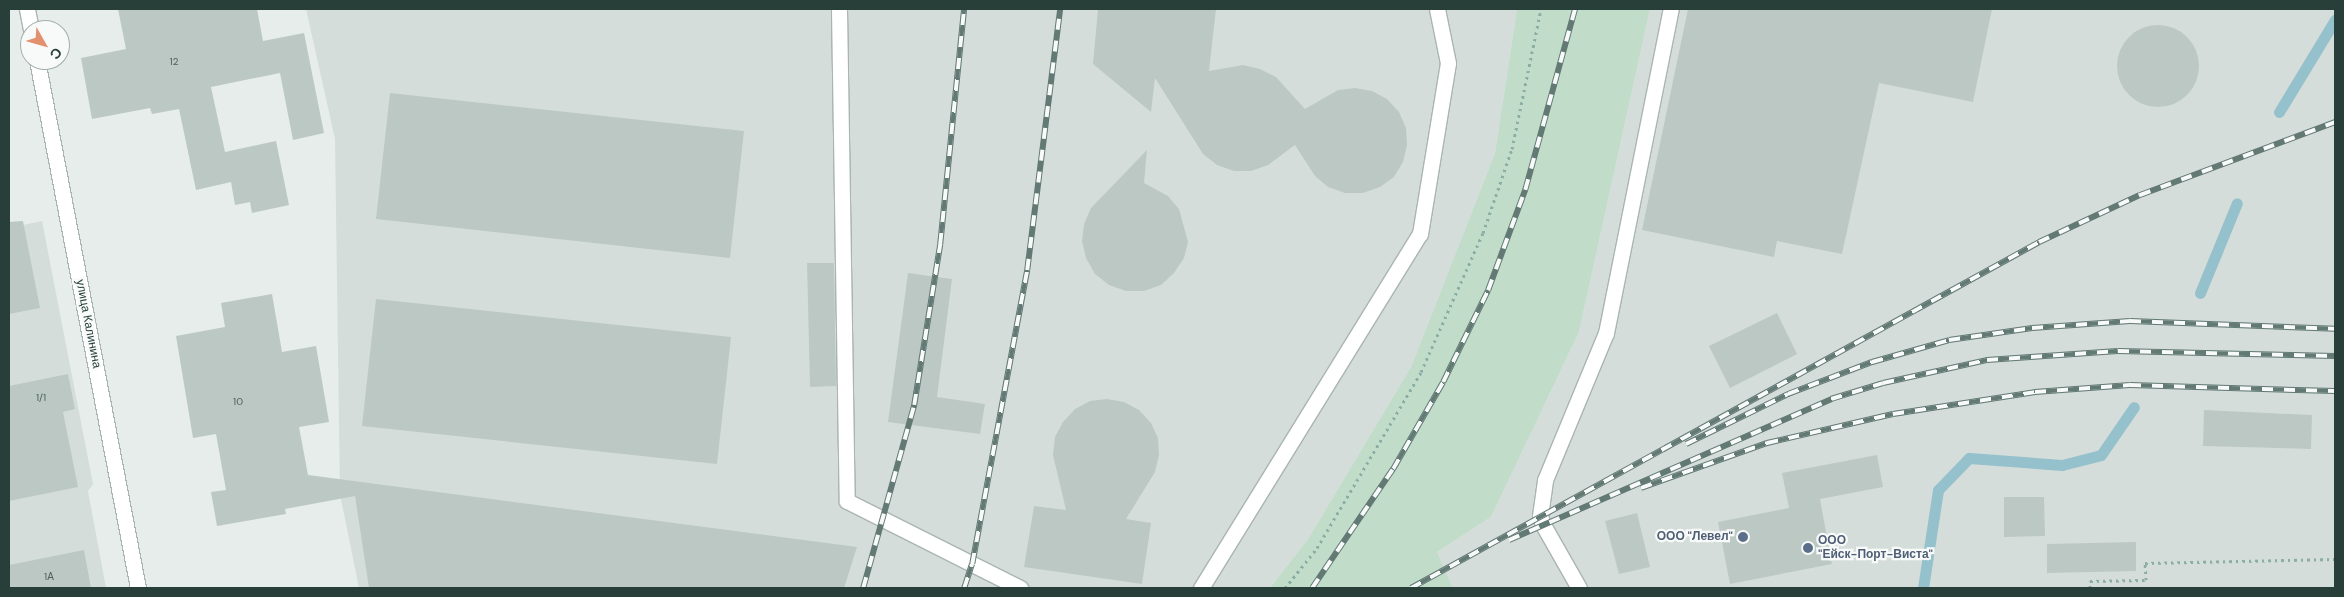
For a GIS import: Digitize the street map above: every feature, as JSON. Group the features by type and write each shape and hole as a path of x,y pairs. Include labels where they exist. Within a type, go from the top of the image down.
{"street":[{"path":"839,9 847,501 1020,588"},
{"path":"1202,588 1420,234 1448,63 1437,9"},
{"path":"1579,588 1543,525 1540,516 1545,480 1606,333 1671,9"},
{"name":"улица Калинина","path":"39,70 138,588"}],"path":[{"path":"1285,588 1317,548 1421,372 1483,233 1512,148 1541,9"},
{"path":"2090,588 2090,581 2146,580 2146,563 2335,559"}],"shaded area":[{"path":"306,9 1517,9 1495,153 1411,367 1308,539 1270,588 359,588 340,494 335,139"},
{"name":"ООО \"Ейск-Порт-Виста\"","path":"1650,9 2335,9 2335,588 1453,588 1437,552 1491,517 1579,332"},
{"path":"42,221 93,484 88,491 106,588 9,588 9,228"}],"green space":[{"path":"1517,9 1650,9 1579,332 1491,517 1437,552 1453,588 1270,588 1308,539 1411,367 1495,153"}],"building":[{"path":"118,9 257,9 263,41 304,33 324,133 293,140 280,73 211,87 225,152 276,141 289,205 252,213 250,202 235,205 231,182 196,190 179,109 152,114 150,108 92,119 81,58 126,49"},
{"path":"1098,9 1216,9 1209,71 1243,65 1260,69 1276,77 1305,109 1338,90 1355,88 1372,91 1387,99 1399,112 1406,128 1407,145 1403,162 1394,177 1380,187 1363,193 1345,193 1328,187 1315,176 1295,145 1268,165 1251,171 1234,171 1217,165 1203,154 1155,78 1151,112 1093,64"},
{"path":"1688,9 1992,9 1973,102 1879,83 1842,254 1777,241 1774,257 1642,230"},
{"path":"2158,25 2174,28 2187,37 2196,50 2199,66 2196,82 2187,95 2174,104 2158,107 2142,104 2129,95 2120,82 2117,66 2120,50 2129,37 2142,28"},
{"path":"390,93 744,131 730,258 376,219"},
{"path":"1147,150 1144,183 1168,196 1179,209 1188,242 1184,258 1174,273 1161,285 1144,291 1126,291 1109,285 1095,274 1086,258 1082,241 1084,224 1091,208"},
{"path":"23,221 40,308 9,314 9,222"},
{"path":"807,263 834,263 836,386 810,387"},
{"path":"908,273 952,279 937,397 985,404 980,434 888,422"},
{"path":"272,294 282,352 316,346 329,422 299,427 308,475 857,547 844,588 369,588 355,496 285,509 286,514 217,526 211,492 226,490 216,434 193,438 176,336 225,327 221,303"},
{"path":"376,299 731,337 717,464 362,426"},
{"path":"1777,313 1797,354 1730,388 1709,346"},
{"path":"68,374 75,409 63,412 78,487 9,501 9,386"},
{"path":"1107,399 1124,402 1139,410 1151,423 1158,438 1159,455 1155,472 1126,519 1151,523 1142,584 1024,567 1034,506 1066,510 1053,455 1055,437 1063,422 1075,409 1090,401"},
{"path":"2204,410 2312,415 2311,449 2203,446"},
{"path":"1877,455 1883,487 1820,499 1832,564 1730,584 1718,522 1789,508 1782,473"},
{"path":"2004,497 2044,497 2045,536 2004,537"},
{"path":"1637,513 1650,567 1619,574 1605,521"},
{"path":"2136,542 2136,571 2047,573 2047,544"},
{"path":"84,550 91,588 9,588 9,565"}],"waterway":[{"path":"2279,112 2335,20"},
{"path":"2200,293 2237,203"},
{"path":"1923,588 1938,490 1969,458 2062,465 2101,455 2134,407"}],"railway":[{"path":"863,588 914,405 940,244 964,9"},
{"path":"964,588 972,564 1027,270 1060,9"},
{"path":"1312,588 1393,469 1443,382 1488,290 1525,190 1575,9"},
{"path":"1411,588 2039,242 2140,195 2335,122"},
{"path":"1686,444 1788,394 1872,362 1949,340 2032,328 2130,321 2335,329"},
{"path":"1509,540 1831,399 1883,383 1987,360 2118,351 2335,356"},
{"path":"1641,488 1767,443 1893,414 2035,392 2130,385 2335,391"}],"place":[{"name":"ООО \"Левел\"","path":"1743,537"},
{"name":"ООО \"Ейск-Порт-Виста\"","path":"1808,548"}]}
